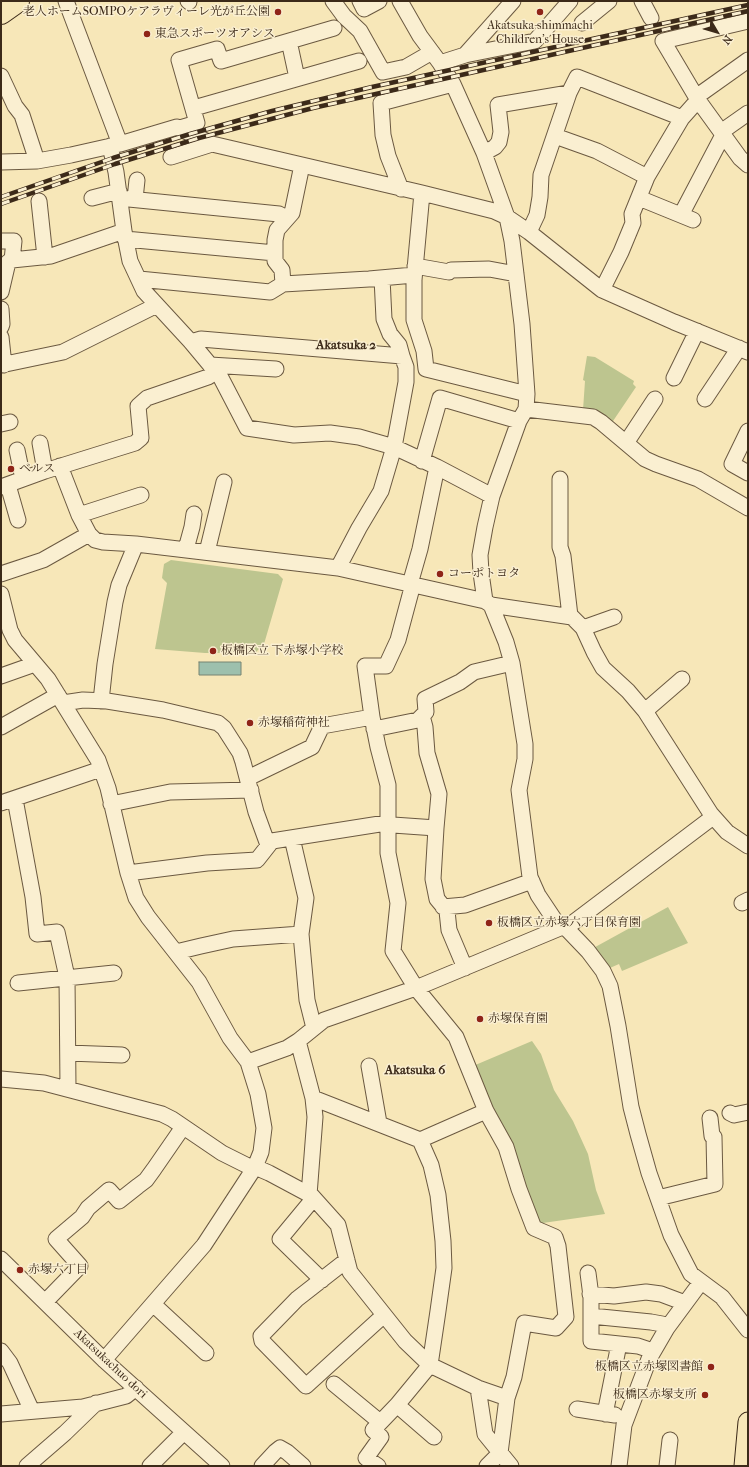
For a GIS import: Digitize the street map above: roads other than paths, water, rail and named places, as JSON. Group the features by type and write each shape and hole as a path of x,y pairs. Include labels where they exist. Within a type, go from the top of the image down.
{"highway":[{"path":"1,13 18,1"}],"main road":[{"path":"744,1466 748,1422"}],"street":[{"path":"66,1 115,145 116,172 130,261 144,291 191,342 221,378 247,428 294,435 330,433 358,437 394,447 437,467 492,496"},
{"path":"333,1 344,16 360,31 383,72 406,67 436,57 465,55 535,41 570,1"},
{"path":"360,1 364,9 379,1"},
{"path":"465,55 513,1"},
{"path":"582,23 609,1"},
{"path":"642,1 652,18"},
{"path":"406,4 420,36 436,57 453,84 484,153 507,217 512,241 522,324 524,408 492,496 480,555 481,573 488,603 506,642 512,663 524,744 525,760 520,781 520,790 530,877 538,895 563,928 588,951 603,971 610,986 631,1107 649,1172 671,1235 691,1274 722,1297 748,1330"},
{"path":"748,21 663,41 697,98 740,158 748,165"},
{"path":"1,162 37,161 115,145 177,127 180,128 197,123 194,108 179,60 217,49 220,61 334,28"},
{"path":"289,41 297,78"},
{"path":"194,108 359,60"},
{"path":"602,290 634,223 632,214 647,178 682,118 697,98 748,60"},
{"path":"1,76 15,106 22,115 37,161"},
{"path":"529,232 537,214 542,175 569,93 577,76 682,118"},
{"path":"401,188 388,156 383,136 381,103 453,84"},
{"path":"484,153 495,147 499,142 501,132 498,105 569,93"},
{"path":"639,198 687,217 722,134 748,113"},
{"path":"180,128 212,144 422,193 494,211 507,217 529,232 602,290 697,332 743,350 705,400"},
{"path":"555,136 597,151 647,178"},
{"path":"171,157 212,144"},
{"path":"283,284 282,270 275,261 275,240 277,230 292,213 302,165"},
{"path":"135,199 137,180"},
{"path":"422,193 415,270 414,320 424,351 426,368 524,408"},
{"path":"92,198 119,194 135,199 279,214 287,218"},
{"path":"39,201 45,257"},
{"path":"2,282 8,262 12,260 51,256 125,235 275,253"},
{"path":"1,240 14,241 12,260"},
{"path":"139,279 270,292 283,284 382,278 415,270 449,272 451,270 489,269 516,274"},
{"path":"338,568 381,491 394,447 406,382 406,367 399,345 390,334 384,319 382,278"},
{"path":"1,337 2,365 63,352 157,305"},
{"path":"1,309 1,327"},
{"path":"674,378 697,332"},
{"path":"191,342 201,339 402,356"},
{"path":"213,368 271,368 269,344"},
{"path":"18,520 4,486 60,466 135,443 141,438 138,406 147,398 208,377 213,368"},
{"path":"422,461 440,398 593,417 645,459 698,479 748,508"},
{"path":"626,443 655,399"},
{"path":"748,431 732,464 748,473"},
{"path":"40,443 45,471"},
{"path":"17,450 22,479"},
{"path":"60,466 79,515 89,534 95,540 102,542 186,549 338,568 412,584 488,603 570,616 583,628 603,668 628,691 645,711 712,815 727,832 748,846"},
{"path":"437,467 420,550 398,640 386,666 365,666 373,723 388,785 388,853 398,902 392,951 416,988 456,1038 486,1111 506,1146 519,1189 534,1228 555,1237 558,1246 566,1317 556,1328 524,1323 514,1377 507,1398 500,1453 487,1466"},
{"path":"560,479 560,547 563,556 570,616"},
{"path":"207,552 224,482"},
{"path":"79,515 141,495"},
{"path":"186,549 194,514"},
{"path":"1,574 43,560 89,534"},
{"path":"101,701 105,664 115,602 119,585 136,544"},
{"path":"1,594 5,626 48,679 98,760 136,898 148,917 199,982 230,1038 248,1062 258,1094 264,1128 261,1152 254,1168 204,1245 104,1360"},
{"path":"583,628 614,617"},
{"path":"111,804 170,792 250,784 312,747 322,726 418,720 426,712 425,699 460,682 474,672 512,663"},
{"path":"1,676 35,664"},
{"path":"645,711 682,679"},
{"path":"1,727 61,699 101,701 163,710 218,724 224,728 240,752 250,784 256,812 268,845"},
{"path":"422,716 425,727 427,753 439,794 433,879 437,899 446,911 449,930 465,968"},
{"path":"68,1088 67,977 57,932 37,934 33,896 8,801 101,768"},
{"path":"248,1062 287,1048 324,1020 416,988 563,928 712,815"},
{"path":"128,873 207,863 257,860 272,841 386,823 436,828"},
{"path":"292,838 306,898 301,934 307,1000 314,1028"},
{"path":"443,907 465,905 532,881"},
{"path":"176,952 233,939 301,934"},
{"path":"18,982 114,973"},
{"path":"298,1041 313,1098 315,1117 311,1197 280,1239 322,1280"},
{"path":"68,1053 122,1055"},
{"path":"369,1066 380,1123"},
{"path":"1,1079 44,1083 68,1088 162,1114 222,1153 254,1168 269,1173 311,1197 338,1225 350,1272 405,1341 430,1365 478,1388 507,1398"},
{"path":"313,1098 380,1123 420,1140 431,1165 438,1195 443,1241 444,1268 430,1365 397,1405 373,1430 381,1437 366,1458 378,1466"},
{"path":"420,1140 486,1111"},
{"path":"730,1113 734,1115 748,1112"},
{"path":"658,1198 715,1184 714,1137 712,1136 710,1118"},
{"path":"45,1302 80,1266 56,1239 82,1217 88,1208 108,1190 119,1201 146,1180 183,1127"},
{"name":"Akatsukachuo dori","path":"1,1259 104,1360 222,1466"},
{"path":"347,1260 297,1299 261,1336 262,1341 306,1386 384,1315"},
{"path":"588,1273 591,1341 638,1346 653,1351"},
{"path":"619,1466 626,1417 653,1351 667,1328 701,1282"},
{"path":"590,1294 614,1296 646,1292 661,1294 685,1303"},
{"path":"153,1304 206,1353"},
{"path":"591,1316 651,1322 662,1324 667,1328"},
{"path":"605,1414 619,1344"},
{"path":"1,1351 10,1363 32,1411"},
{"path":"334,1384 380,1422"},
{"path":"1,1414 83,1407 126,1396 136,1388"},
{"path":"478,1388 485,1434 511,1466"},
{"path":"27,1466 65,1433 96,1403"},
{"path":"397,1405 434,1437"},
{"path":"577,1410 626,1417"},
{"path":"150,1466 184,1432"},
{"path":"667,1466 670,1440"},
{"path":"262,1466 280,1448 304,1466"}],"railway":[{"path":"1,197 113,158 272,111 372,87 748,5"},
{"path":"1,204 115,164 199,138 313,108 748,11"}],"place":[{"name":"老人ホームSOMPOケアラヴィーレ光が丘公園","path":"278,12"},
{"name":"Akatsuka-shimmachi Children's House","path":"540,12"},
{"name":"東急スポーツオアシス","path":"147,34"},
{"name":"ベルス","path":"11,469"},
{"name":"コーポトヨタ","path":"440,574"},
{"name":"板橋区立 下赤塚小学校","path":"213,651"},
{"name":"赤塚稲荷神社","path":"250,723"},
{"name":"板橋区立赤塚六丁目保育園","path":"489,923"},
{"name":"赤塚保育園","path":"480,1019"},
{"name":"赤塚六丁目","path":"20,1270"},
{"name":"板橋区立赤塚図書館","path":"711,1367"},
{"name":"板橋区赤塚支所","path":"705,1395"}],"district":[{"name":"Akatsuka 2","path":"346,346"},
{"name":"Akatsuka 6","path":"415,1071"}]}
